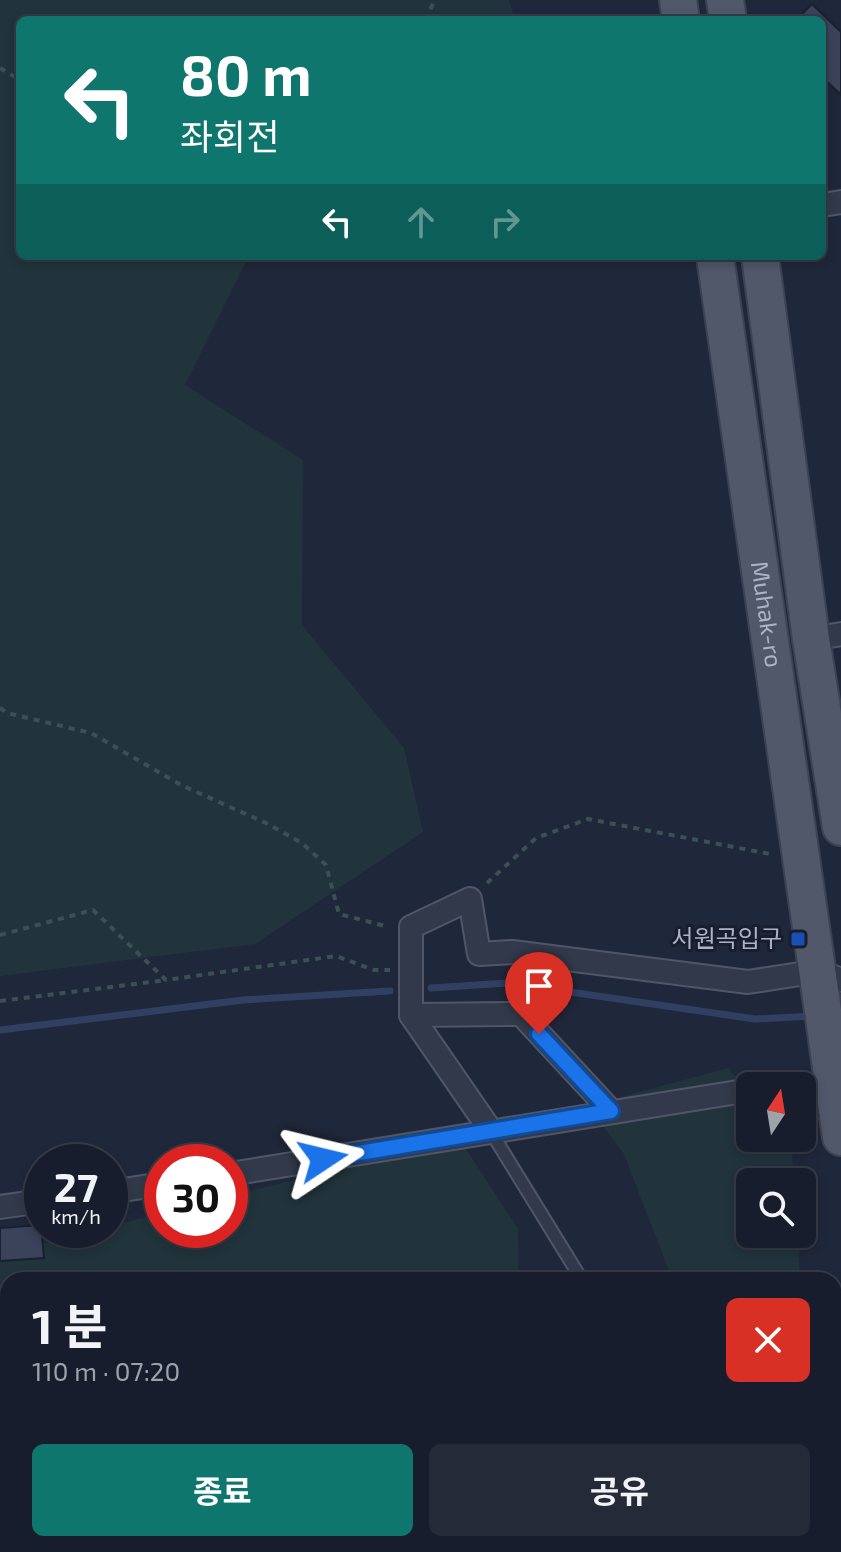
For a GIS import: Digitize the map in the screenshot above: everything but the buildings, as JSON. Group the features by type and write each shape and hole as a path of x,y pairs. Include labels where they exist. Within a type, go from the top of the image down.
{"main road":[{"name":"Muhak-ro","path":"716,260 798,826 830,976 828,1056 838,1124"},
{"name":"Muhak-ro","path":"761,260 826,637 841,827"}],"street":[{"path":"491,1131 411,1015 411,927 470,899 479,954 512,952 748,982 830,976"},
{"path":"411,1015 521,1014 611,1111"},
{"path":"248,1171 736,1092"},
{"path":"816,1109 838,1124"},
{"path":"0,1207 24,1204"}],"lane":[{"path":"491,1131 577,1272"}],"path":[{"path":"0,708 7,713 91,733 183,786 266,823 302,843 326,865 339,914 411,933"},
{"path":"470,899 536,838 588,819 777,855 798,826"},
{"path":"0,935 93,910 166,980"},
{"path":"0,1001 336,956 374,970 411,971"}],"shaded area":[{"path":"0,0 509,0 514,16 16,16 16,260 247,260 185,385 303,460 302,625 404,748 423,832 255,944 0,976"},
{"path":"728,1068 736,1077 736,1152 792,1152 793,1168 736,1168 736,1248 799,1248 800,1272 669,1271 624,1154 587,1106"},
{"path":"459,1138 518,1229 519,1272 0,1272 0,1254 24,1248 128,1248 128,1222 144,1218 144,1248 248,1248 248,1191"}],"waterway":[{"path":"431,988 508,983 755,1019 814,1016"},
{"path":"0,1030 243,1000 390,991"}],"place":[{"name":"서원곡입구","path":"798,939"}],"route":[{"path":"323,1159 611,1111 539,1034"}]}
